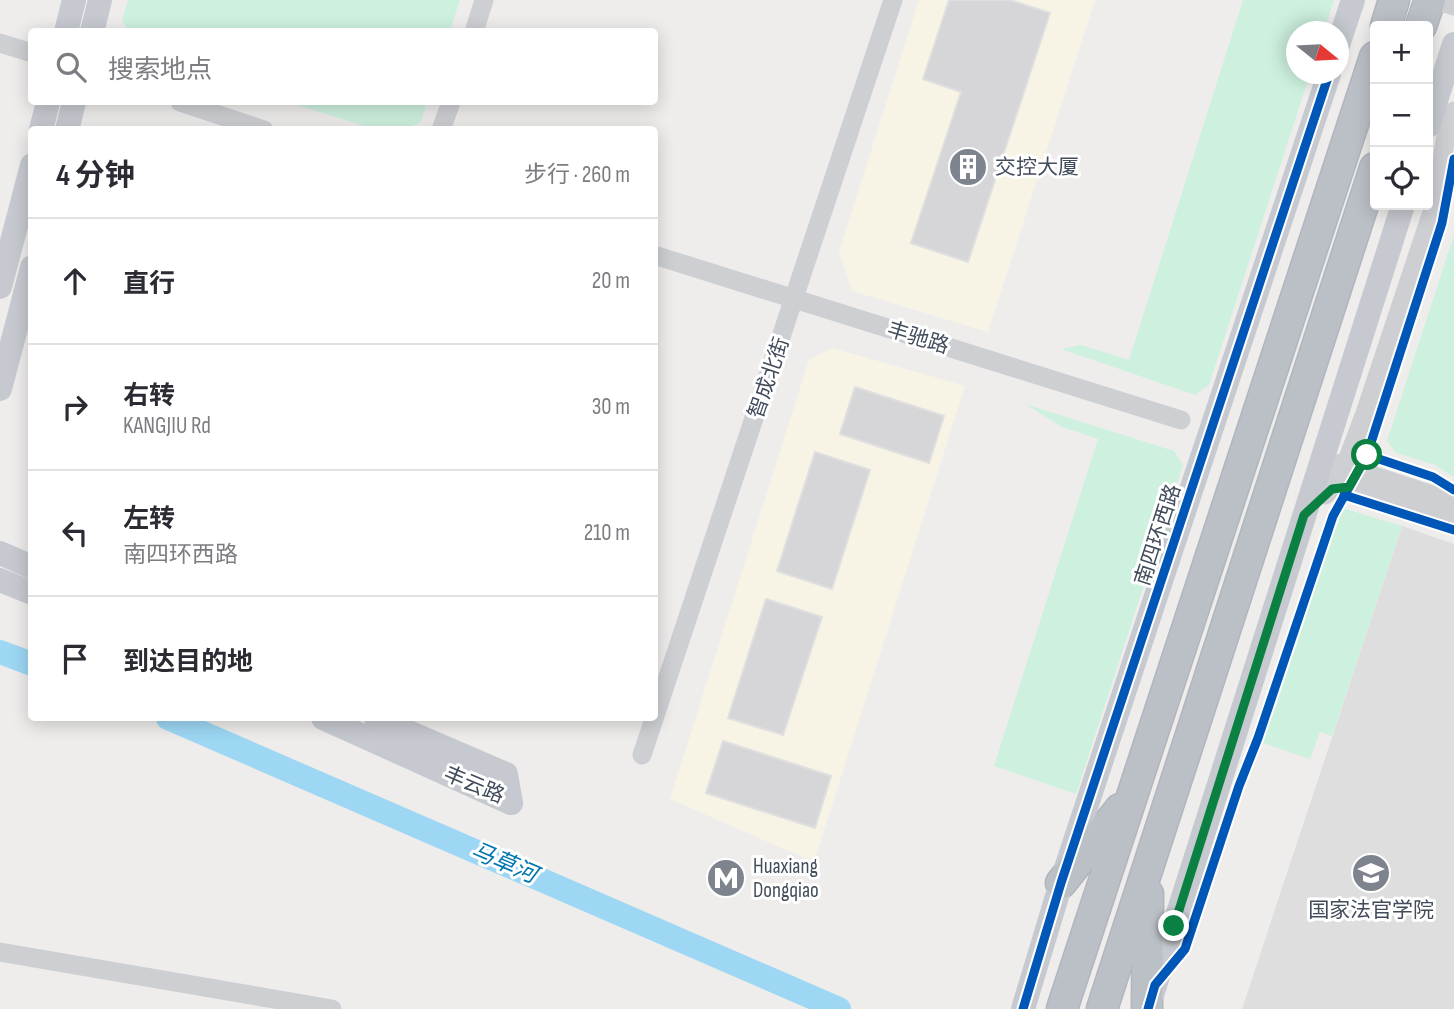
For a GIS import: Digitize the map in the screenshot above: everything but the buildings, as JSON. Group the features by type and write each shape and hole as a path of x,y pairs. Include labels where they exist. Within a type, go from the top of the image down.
{"highway":[{"path":"1423,21 1430,0"},
{"path":"1062,1009 1370,72"},
{"path":"1102,1009 1370,183"},
{"path":"1061,883 1133,792"},
{"path":"1148,865 1148,1009"}],"main road":[{"path":"67,28 74,0"},
{"path":"93,28 100,0"},
{"path":"1346,21 1353,0"},
{"path":"1433,110 1454,44"},
{"name":"南四环西路","path":"1023,1009 1061,883 1326,84"},
{"path":"42,126 47,105"},
{"path":"68,126 73,105"},
{"path":"0,287 28,180"},
{"path":"1148,1009 1304,515 1334,463 1402,210"},
{"path":"0,389 28,282"},
{"path":"0,552 28,565"},
{"path":"0,580 28,591"},
{"name":"丰云路","path":"330,721 512,803 506,774 383,721"}],"street":[{"path":"475,28 484,0"},
{"name":"智成北街","path":"658,707 893,0"},
{"path":"1435,0 1454,6"},
{"path":"0,43 28,52"},
{"path":"189,105 252,126"},
{"path":"442,126 450,105"},
{"path":"1332,489 1334,463 1437,197 1445,141 1454,111"},
{"name":"丰驰路","path":"658,256 1181,420"},
{"path":"1334,463 1454,502"},
{"path":"1304,515 1332,489 1349,487 1454,521"},
{"name":"智成北街","path":"642,755 653,721"},
{"path":"0,952 332,1009"}],"shaded area":[{"path":"919,0 1095,0 988,332 852,291 839,252"},
{"path":"833,348 965,386 814,862 670,799 809,360"},
{"name":"国家法官学院","path":"1402,526 1454,544 1454,1009 1242,1009"}],"green space":[{"path":"128,0 460,0 451,28 127,28 122,20"},
{"path":"1243,0 1334,0 1327,21 1286,21 1286,84 1307,84 1209,385 1195,395 1061,349 1081,345 1129,360"},
{"path":"298,105 426,105 421,122 412,126 364,126"},
{"path":"1454,235 1454,477 1435,465 1396,453 1387,441"},
{"path":"1025,404 1174,451 1183,465 1076,794 994,766 1098,439 1062,427"},
{"path":"1343,508 1402,526 1332,736 1320,732 1310,759 1260,742"}],"waterway":[{"name":"马草河","path":"0,652 28,662"},
{"name":"马草河","path":"175,721 839,1009"}],"cycle path":[{"path":"1023,1009 1061,883 1326,84"},
{"path":"1148,1009 1155,985 1185,949 1333,516 1367,455 1442,223 1454,159"},
{"path":"1367,455 1433,477 1454,490"},
{"path":"1344,495 1454,530"}],"place":[{"name":"交控大厦","path":"968,167"},
{"name":"国家法官学院","path":"1371,873"},
{"name":"Huaxiang Dongqiao","path":"726,878"}],"route":[{"path":"1174,926 1304,515 1332,489 1349,487 1367,455"}]}
